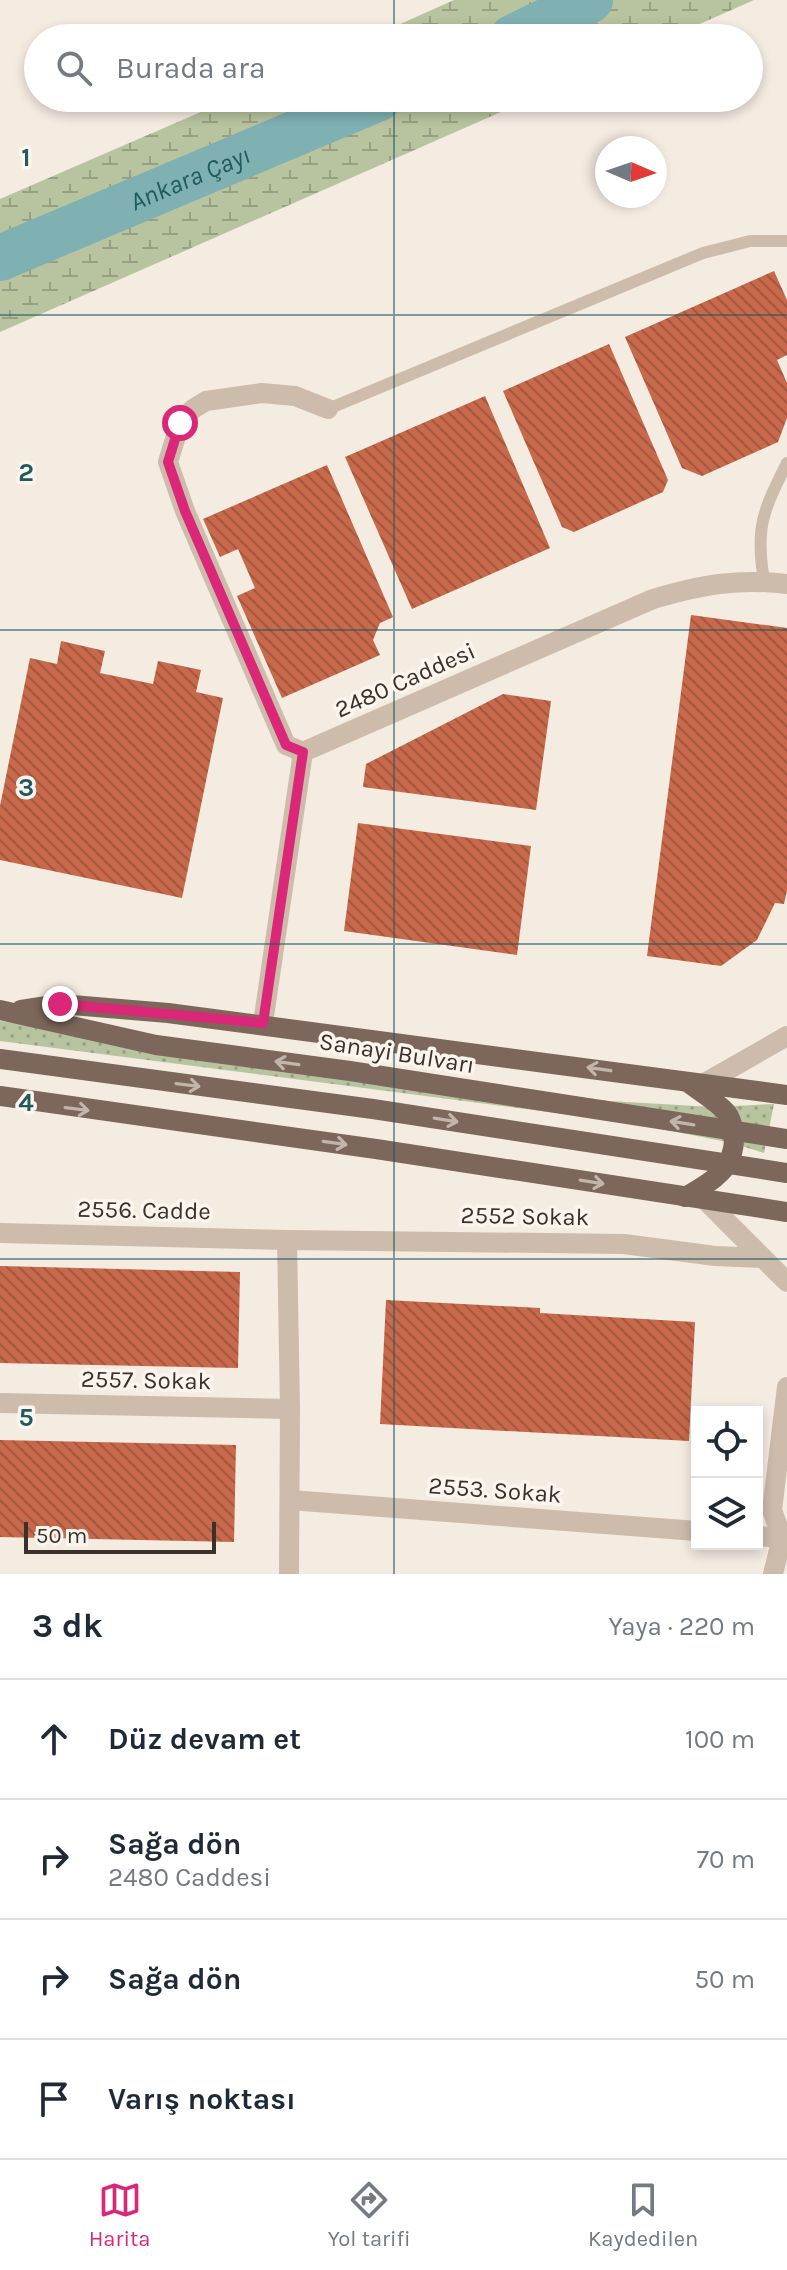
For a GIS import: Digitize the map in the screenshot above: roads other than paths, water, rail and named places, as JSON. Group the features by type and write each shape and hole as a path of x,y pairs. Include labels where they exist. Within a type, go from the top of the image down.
{"main road":[{"path":"5,1011 72,1004 263,1023 787,1095"},
{"name":"Sanayi Bulvarı","path":"5,1011 156,1045 350,1071 787,1139"},
{"path":"0,1059 386,1111 787,1173"},
{"path":"695,1083 729,1114 734,1140 733,1153 725,1171 695,1199"},
{"path":"0,1096 787,1212"}],"street":[{"path":"263,1023 303,752 286,745 185,511 168,462 180,423 206,401 262,393 295,396 328,409"},
{"name":"2480 Caddesi","path":"303,752 653,599 699,586 764,581 787,584"},
{"path":"695,1083 787,1036"},
{"path":"695,1199 787,1282"},
{"name":"2556. Cadde","path":"0,1233 287,1240"},
{"path":"287,1240 289,1574"},
{"name":"2552 Sokak","path":"287,1240 624,1244 715,1256 762,1258"},
{"path":"773,1574 784,1535 772,1510 787,1387"},
{"name":"2557. Sokak","path":"0,1403 290,1409"},
{"name":"2553. Sokak","path":"290,1500 691,1531"},
{"path":"763,1536 784,1535"}],"lane":[{"path":"328,409 703,253 750,241 787,241"},
{"path":"764,581 758,545 767,503 787,463"}],"waterway":[{"name":"Ankara Çayı","path":"541,24 590,0"},
{"name":"Ankara Çayı","path":"0,258 346,112"}]}
